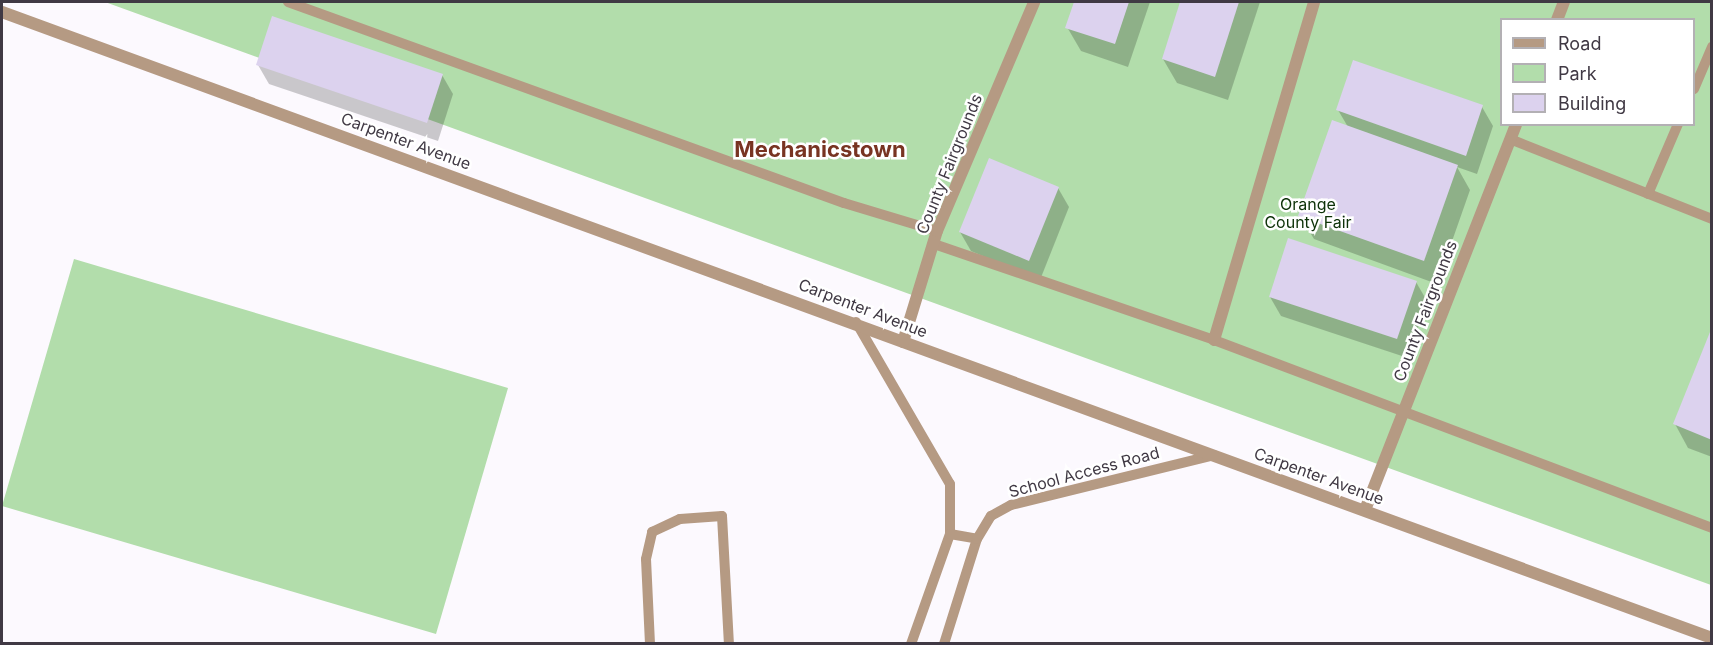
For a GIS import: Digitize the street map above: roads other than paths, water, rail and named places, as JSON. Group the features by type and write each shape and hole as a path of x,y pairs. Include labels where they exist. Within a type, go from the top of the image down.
{"street":[{"name":"County Fairgrounds","path":"903,342 937,231 1034,2"},
{"path":"1214,340 1314,2"},
{"path":"1558,18 1564,2"},
{"name":"Carpenter Avenue","path":"2,12 856,322 903,342 1712,638"},
{"name":"County Fairgrounds","path":"1365,510 1515,126"}],"lane":[{"path":"288,2 844,203 937,231"},
{"path":"1695,87 1712,47"},
{"path":"1648,194 1677,126"},
{"path":"1510,139 1712,219"},
{"path":"934,244 1214,340 1402,413 1712,528"},
{"path":"856,322 950,484 953,512 950,534 911,644"},
{"name":"School Access Road","path":"944,644 977,539 991,516 1011,505 1214,454"},
{"path":"650,644 645,559 652,532 680,519 722,516 729,644"},
{"path":"950,534 977,539"}],"district":[{"name":"Mechanicstown","path":"820,150"}],"park label":[{"name":"Orange County Fair","path":"1308,213"}]}
